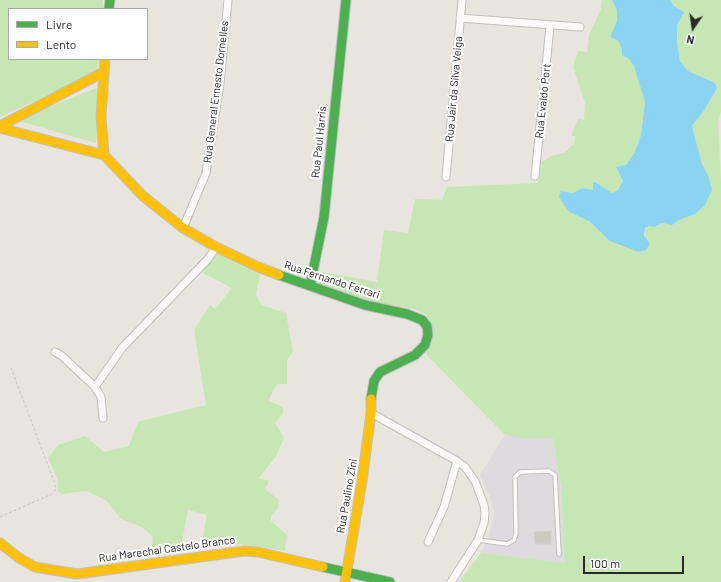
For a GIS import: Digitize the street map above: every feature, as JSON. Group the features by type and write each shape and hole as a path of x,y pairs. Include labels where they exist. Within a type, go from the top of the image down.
{"street":[{"name":"Rua General Ernesto Dornelles","path":"183,228 206,173 220,84 228,0"},
{"name":"Rua Paul Harris","path":"310,286 324,217 346,0"},
{"name":"Rua Jair da Silva Veiga","path":"446,177 462,0"},
{"path":"460,18 550,26 580,27"},
{"name":"Rua Evaldo Port","path":"535,176 550,26"},
{"path":"0,127 104,155 101,117 105,60"},
{"path":"0,127 104,72"},
{"name":"Rua Fernando Ferrari","path":"104,155 143,196 183,228 216,247 259,268 365,305 407,314 422,320 427,326 428,335 425,345 415,355 380,372 374,381 371,393 371,413"},
{"path":"95,387 122,348 208,259 216,247"},
{"path":"55,352 62,356 95,387 101,397 103,418"},
{"path":"371,413 457,461 471,475 484,505 484,523 478,540 451,582"},
{"name":"Rua Paulino Zini","path":"346,578 371,413"},
{"path":"428,542 444,506 457,461"},
{"name":"Rua Marechal Castelo Branco","path":"0,543 19,558 35,567 64,573 77,574 244,551 258,552 346,578 390,582"}],"lane":[{"path":"478,540 507,544 514,540 516,534 515,477 520,472 549,471 555,475 560,554"}],"path":[{"path":"0,517 52,494 56,489 11,368"}],"shaded area":[{"path":"505,435 521,438 553,438 561,489 565,563 481,553 489,538 494,513 490,497 480,475"}],"green space":[{"path":"0,0 103,0 103,8 8,8 8,60 99,60 96,72 0,117"},
{"path":"602,0 612,0 617,10 617,21 610,37 618,41 634,66 639,79 645,102 641,135 635,152 626,165 616,168 623,181 618,190 612,194 595,182 593,190 582,188 573,193 562,191 569,212 589,221 610,241 638,252 646,250 645,228 649,226 654,227 662,223 672,225 679,220 695,214 708,175 702,164 692,126 703,112 717,88 715,83 688,71 680,61 677,42 677,26 684,12 674,6 670,0 721,0 721,111 718,122 721,180 721,582 459,582 481,553 565,563 561,487 553,438 521,438 505,435 426,354 433,337 430,321 425,314 415,309 366,302 314,285 317,271 377,282 384,230 408,233 415,199 442,200 447,187 538,183 541,162 553,155 564,153 574,144 575,136 571,136 578,119 584,120 585,103 573,67 578,51 587,52 589,35 601,9"},
{"path":"99,87 96,143 16,120"},
{"path":"216,253 260,275 256,294 261,305 286,313 293,352 287,360 287,384 277,384 268,401 283,407 283,414 275,423 284,438 276,456 259,478 269,481 265,489 279,500 278,508 271,516 271,521 287,535 285,551 242,544 201,548 207,515 188,510 180,553 151,557 153,537 142,527 121,519 106,500 86,491 62,494 58,491 58,480 48,458 58,445 85,436 104,452 129,446 138,422 206,405 194,330 210,305 215,309 232,288 201,272"}],"water":[{"path":"612,0 670,0 674,6 684,12 677,26 677,42 680,61 688,71 715,83 717,88 703,112 692,126 702,164 708,175 712,190 705,205 695,214 679,220 672,225 662,223 654,227 649,226 645,228 644,235 650,244 646,250 638,252 610,241 589,221 569,212 559,197 561,191 573,193 582,188 593,190 593,183 595,182 612,193 618,190 623,181 616,167 626,165 635,152 641,135 645,102 634,66 628,58 622,55 622,48 618,41 610,37 617,21 617,10"}],"building":[{"path":"551,531 551,544 535,544 534,532"}],"traffic: fast":[{"path":"109,8 110,0"},
{"path":"310,286 324,217 346,0"},
{"path":"279,275 365,305 407,314 422,320 427,326 428,335 425,345 415,355 380,372 374,381 371,399"},
{"path":"323,567 390,582"}],"traffic: slow":[{"path":"105,60 101,117 104,155 143,196 183,228 216,247 258,267 279,275"},
{"path":"0,126 104,72"},
{"path":"0,128 104,155"},
{"path":"345,582 362,481 371,413 371,399"},
{"path":"0,543 19,558 35,567 77,574 244,551 258,552 323,567"}]}
